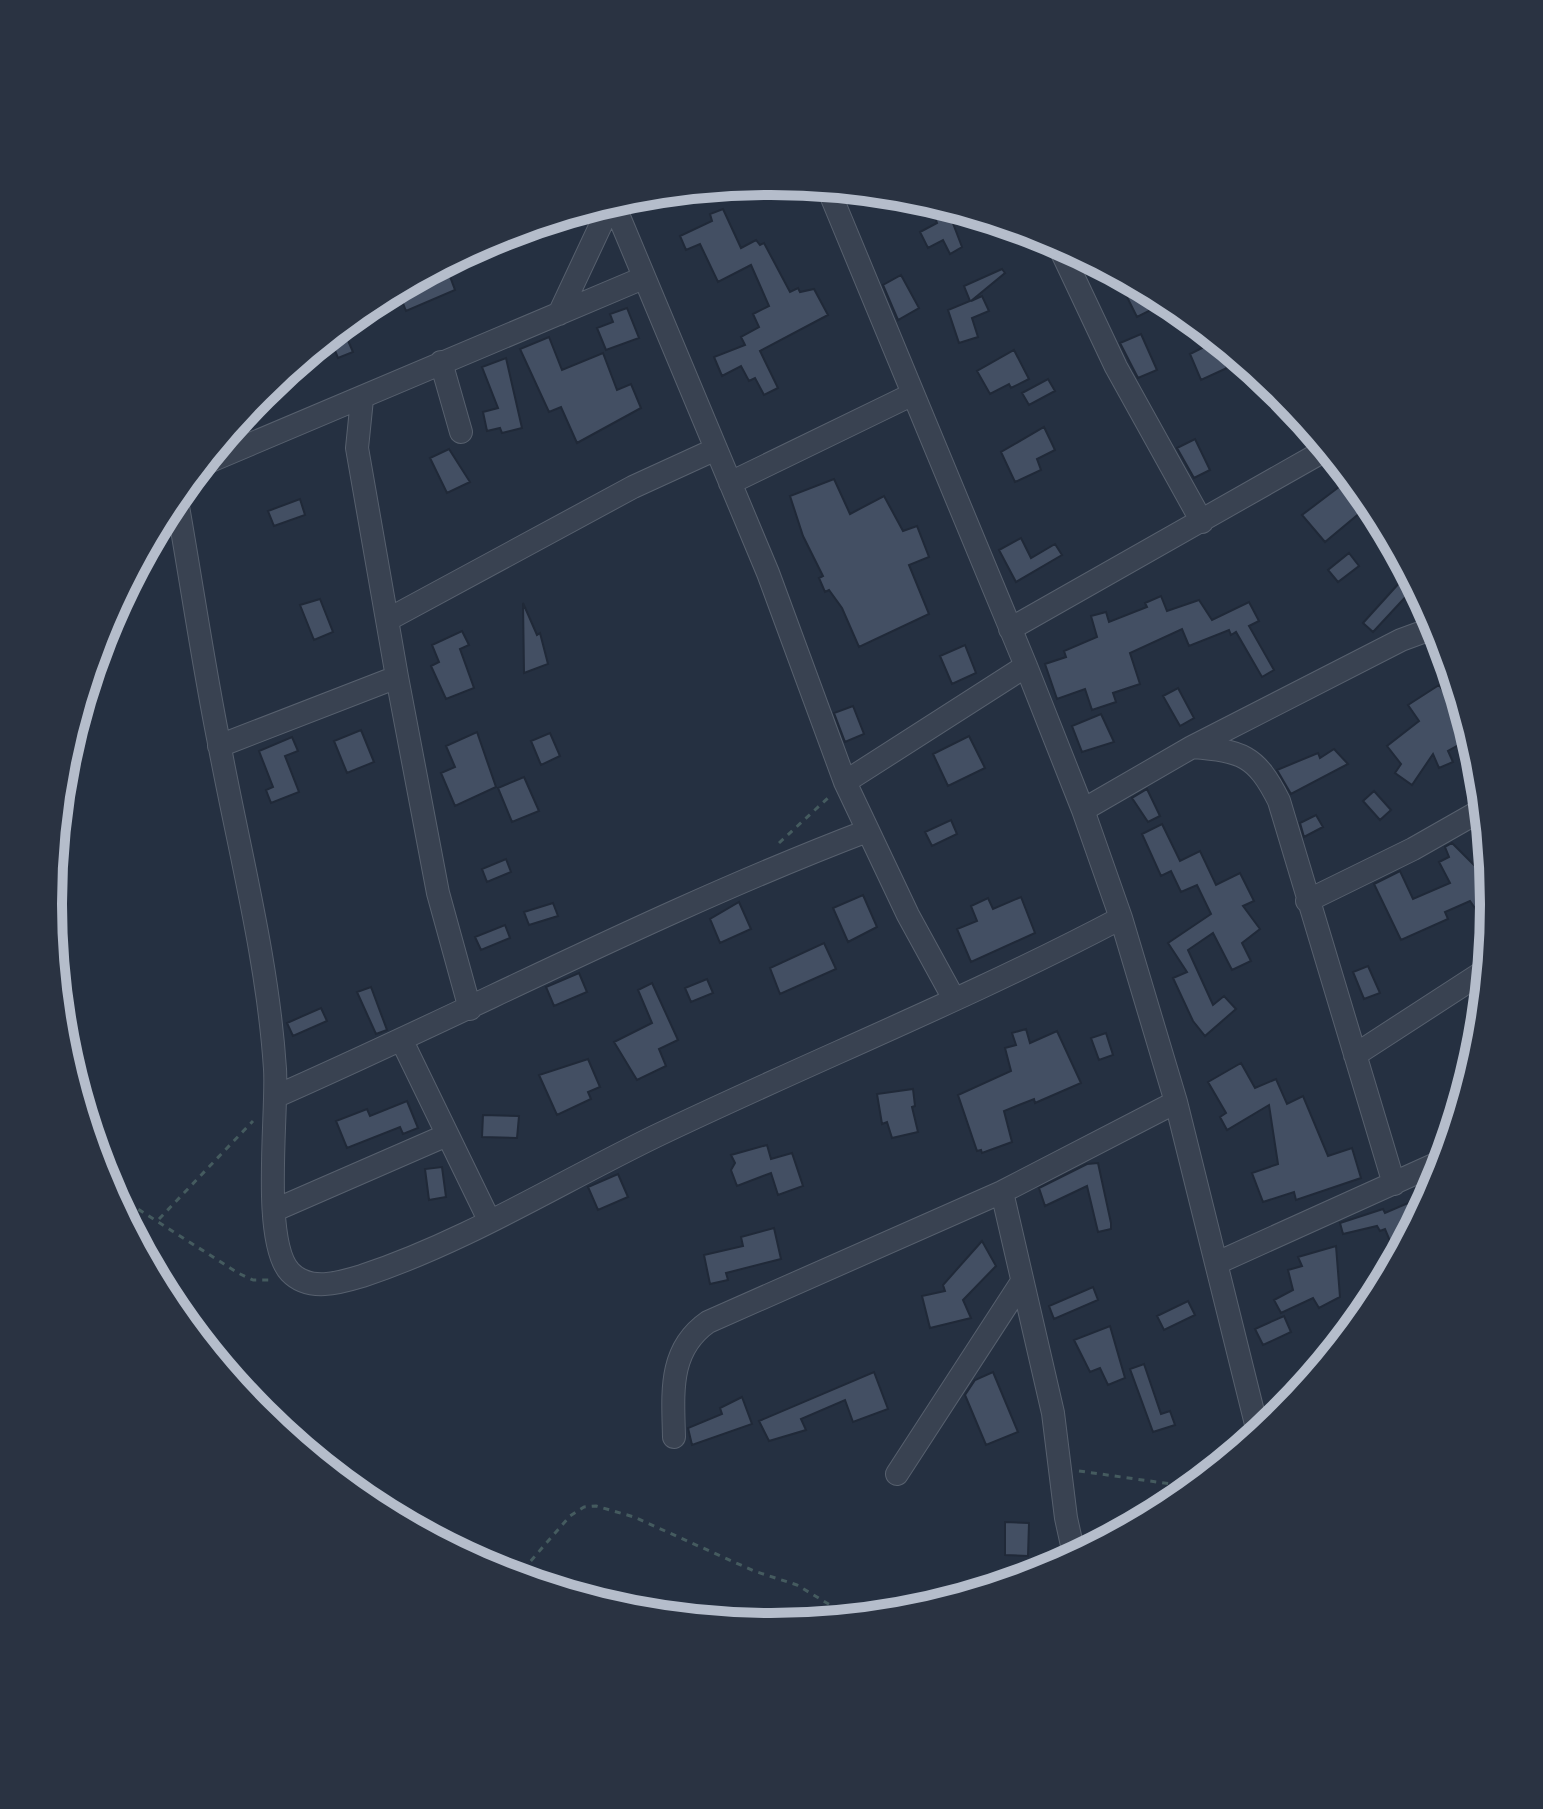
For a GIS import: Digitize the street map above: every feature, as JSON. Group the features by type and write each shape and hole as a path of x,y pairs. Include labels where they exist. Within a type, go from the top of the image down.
{"street":[{"path":"832,198 1026,666 1083,810 1121,918 1176,1102 1256,1422"},
{"path":"617,213 768,573 845,782 954,999"},
{"path":"559,314 605,215"},
{"path":"1065,259 1116,367 1202,522"},
{"path":"222,456 643,278"},
{"path":"441,362 461,432"},
{"path":"730,483 911,395"},
{"path":"362,399 357,448 397,677 438,893 470,1009"},
{"path":"321,417 339,427 357,448"},
{"path":"389,619 633,487 716,449"},
{"path":"1010,629 1319,454"},
{"path":"179,514 219,746 260,956 276,1090 271,1137 275,1210 283,1259 294,1274 306,1282 325,1285 362,1275 489,1220 658,1135 1041,960 1121,918"},
{"path":"1083,810 1192,747 1401,640 1426,631"},
{"path":"845,782 1026,666"},
{"path":"219,746 397,677"},
{"path":"1192,747 1245,755 1265,773 1279,801 1394,1184"},
{"path":"1307,901 1413,849 1475,814"},
{"path":"276,1090 402,1041 754,874 867,831"},
{"path":"1355,1055 1477,976"},
{"path":"402,1041 489,1220"},
{"path":"674,1437 673,1370 698,1329 1002,1192 1176,1102"},
{"path":"275,1210 447,1135"},
{"path":"1217,1263 1430,1167"},
{"path":"1002,1192 1021,1283 1045,1372 1073,1546"},
{"path":"897,1474 1021,1283"}],"path":[{"path":"774,848 845,782"},
{"path":"158,1220 245,1131 276,1090"},
{"path":"128,1202 253,1280 265,1281 294,1274"},
{"path":"1060,1467 1171,1484"},
{"path":"523,1569 570,1516 584,1507 596,1506 634,1517 754,1571 797,1585 839,1610"}],"building":[{"path":"723,209 741,248 756,240 760,245 764,243 790,292 798,288 800,292 814,289 828,315 760,351 778,388 764,395 755,378 749,381 741,366 722,376 714,357 745,345 741,337 759,327 753,314 769,306 751,265 718,282 700,244 686,250 680,236 712,221 710,214"},
{"path":"934,214 951,218 962,247 950,254 943,240 928,248 920,232 937,223"},
{"path":"1002,269 1005,273 971,301 982,296 989,311 972,318 978,337 959,343 948,310 970,301 964,286"},
{"path":"449,273 455,290 406,311 402,300"},
{"path":"901,275 919,308 898,320 883,285"},
{"path":"1130,293 1155,308 1137,317 1126,295"},
{"path":"627,308 639,338 606,350 597,328 613,322 610,314"},
{"path":"1141,334 1157,370 1138,378 1120,343"},
{"path":"347,337 353,352 338,358 334,347"},
{"path":"549,337 562,370 603,353 617,390 631,384 641,408 577,443 561,407 549,412 520,349"},
{"path":"1197,338 1221,357 1227,368 1201,380 1190,354 1202,348"},
{"path":"1014,350 1029,379 1011,388 1009,384 990,394 977,371"},
{"path":"506,358 522,428 502,433 500,428 487,431 483,412 498,408 482,367"},
{"path":"1048,379 1055,391 1029,405 1022,393"},
{"path":"1044,427 1055,450 1037,459 1041,470 1015,482 1001,452"},
{"path":"1195,439 1210,470 1194,478 1177,448"},
{"path":"449,449 470,482 447,493 430,458"},
{"path":"834,479 850,514 884,496 903,531 917,526 929,557 909,565 929,614 859,647 842,608 829,590 825,592 819,578 823,576 803,536 790,496"},
{"path":"1342,484 1362,511 1325,542 1302,515"},
{"path":"300,499 305,515 274,526 268,511"},
{"path":"1021,538 1031,558 1055,544 1062,555 1016,582 999,550"},
{"path":"1349,553 1359,566 1338,582 1328,570"},
{"path":"1401,581 1404,583 1409,593 1373,632 1363,623"},
{"path":"1161,596 1167,611 1199,600 1212,620 1249,602 1259,621 1249,626 1274,670 1262,677 1236,632 1231,635 1229,630 1189,646 1182,629 1130,653 1140,684 1113,693 1116,702 1092,710 1085,689 1057,699 1045,664 1066,657 1064,651 1097,637 1091,616 1106,612 1109,622 1147,607 1145,603"},
{"path":"320,599 333,632 314,640 300,605"},
{"path":"523,603 537,635 540,633 548,664 524,673"},
{"path":"462,631 469,645 460,649 474,688 446,699 431,666 439,662 432,645"},
{"path":"965,645 976,673 952,684 940,656"},
{"path":"1439,685 1451,701 1462,743 1448,751 1453,762 1439,768 1433,754 1412,785 1395,773 1401,764 1387,746 1419,721 1408,705"},
{"path":"1178,688 1194,718 1180,726 1163,696"},
{"path":"853,706 864,734 845,742 834,713"},
{"path":"1101,714 1114,742 1082,752 1072,726"},
{"path":"361,730 374,762 347,773 334,741"},
{"path":"477,732 496,787 455,806 441,773 455,767 446,746"},
{"path":"550,733 560,756 541,765 531,741"},
{"path":"969,736 985,768 948,786 933,754"},
{"path":"292,737 298,751 285,756 299,792 271,803 266,790 273,787 259,751"},
{"path":"1334,749 1348,764 1291,794 1277,770 1318,753 1320,758"},
{"path":"524,777 539,811 512,822 498,788"},
{"path":"1147,789 1160,816 1148,822 1132,798"},
{"path":"1374,791 1391,810 1380,820 1363,801"},
{"path":"1316,815 1323,827 1304,837 1300,823"},
{"path":"951,820 957,834 932,846 925,832"},
{"path":"1162,824 1180,861 1200,851 1216,885 1240,873 1254,901 1243,906 1260,929 1242,943 1251,961 1232,970 1213,933 1188,950 1213,1005 1224,996 1236,1009 1205,1036 1193,1021 1173,978 1187,972 1168,943 1211,914 1197,885 1181,892 1171,871 1161,876 1142,834"},
{"path":"1452,843 1480,871 1480,916 1470,901 1445,912 1448,919 1401,940 1374,884 1400,871 1413,899 1450,883 1439,862 1449,857 1445,847"},
{"path":"506,859 511,872 487,882 482,869"},
{"path":"863,895 877,927 848,942 833,908"},
{"path":"1021,897 1035,933 971,962 957,929 977,921 971,906 988,898 993,909"},
{"path":"739,902 751,929 720,943 710,919"},
{"path":"553,903 558,916 529,925 524,912"},
{"path":"505,925 510,938 481,950 475,937"},
{"path":"824,943 836,969 780,994 770,968"},
{"path":"1368,966 1380,993 1364,999 1353,972"},
{"path":"579,973 587,992 554,1006 546,987"},
{"path":"707,979 713,993 691,1002 685,988"},
{"path":"652,983 678,1040 659,1049 666,1066 637,1080 614,1042 652,1023 638,990"},
{"path":"371,987 387,1030 376,1034 357,992"},
{"path":"321,1008 327,1021 293,1036 287,1023"},
{"path":"1026,1029 1030,1043 1057,1031 1081,1083 1035,1103 1034,1099 1004,1111 1012,1142 982,1153 981,1150 977,1151 958,1095 1011,1071 1005,1048 1016,1045 1012,1033"},
{"path":"1106,1033 1113,1055 1099,1060 1091,1038"},
{"path":"588,1059 600,1087 588,1092 591,1099 557,1115 539,1075"},
{"path":"1241,1063 1255,1088 1276,1079 1287,1104 1303,1096 1328,1156 1352,1148 1361,1178 1296,1200 1294,1192 1263,1202 1252,1173 1278,1164 1269,1105 1227,1130 1220,1117 1226,1113 1208,1082"},
{"path":"913,1089 915,1106 912,1107 918,1132 892,1138 887,1122 882,1124 877,1094"},
{"path":"407,1101 418,1128 403,1134 400,1127 347,1148 336,1121 367,1109 370,1116"},
{"path":"483,1115 519,1116 517,1138 482,1137"},
{"path":"767,1145 771,1159 792,1153 803,1186 778,1195 771,1173 737,1186 731,1170 735,1163 731,1155"},
{"path":"1098,1163 1111,1229 1098,1232 1087,1186 1045,1206 1039,1188 1087,1164"},
{"path":"442,1167 446,1197 429,1200 425,1169"},
{"path":"618,1174 628,1197 598,1210 588,1187"},
{"path":"1408,1203 1411,1211 1393,1247 1385,1229 1380,1231 1377,1226 1343,1234 1340,1223 1383,1209 1385,1213"},
{"path":"774,1228 781,1259 726,1273 728,1280 710,1284 704,1255 743,1246 741,1237"},
{"path":"982,1241 996,1266 963,1300 971,1318 930,1328 922,1296 945,1291 943,1285"},
{"path":"1336,1246 1340,1297 1319,1308 1313,1298 1281,1313 1274,1300 1293,1290 1288,1270 1302,1266 1298,1257"},
{"path":"1093,1287 1098,1300 1054,1319 1049,1306"},
{"path":"1188,1301 1195,1315 1164,1330 1157,1316"},
{"path":"1284,1316 1291,1332 1263,1345 1255,1329"},
{"path":"1110,1326 1125,1378 1108,1385 1100,1368 1090,1372 1074,1340"},
{"path":"1144,1364 1161,1414 1170,1411 1175,1425 1153,1432 1130,1369"},
{"path":"874,1372 888,1409 853,1422 845,1400 801,1419 806,1430 769,1441 759,1421"},
{"path":"993,1372 1018,1432 986,1445 965,1395 975,1380"},
{"path":"742,1397 752,1424 692,1445 688,1428 722,1414 720,1408"},
{"path":"1005,1522 1029,1523 1028,1556 1005,1555"}]}
